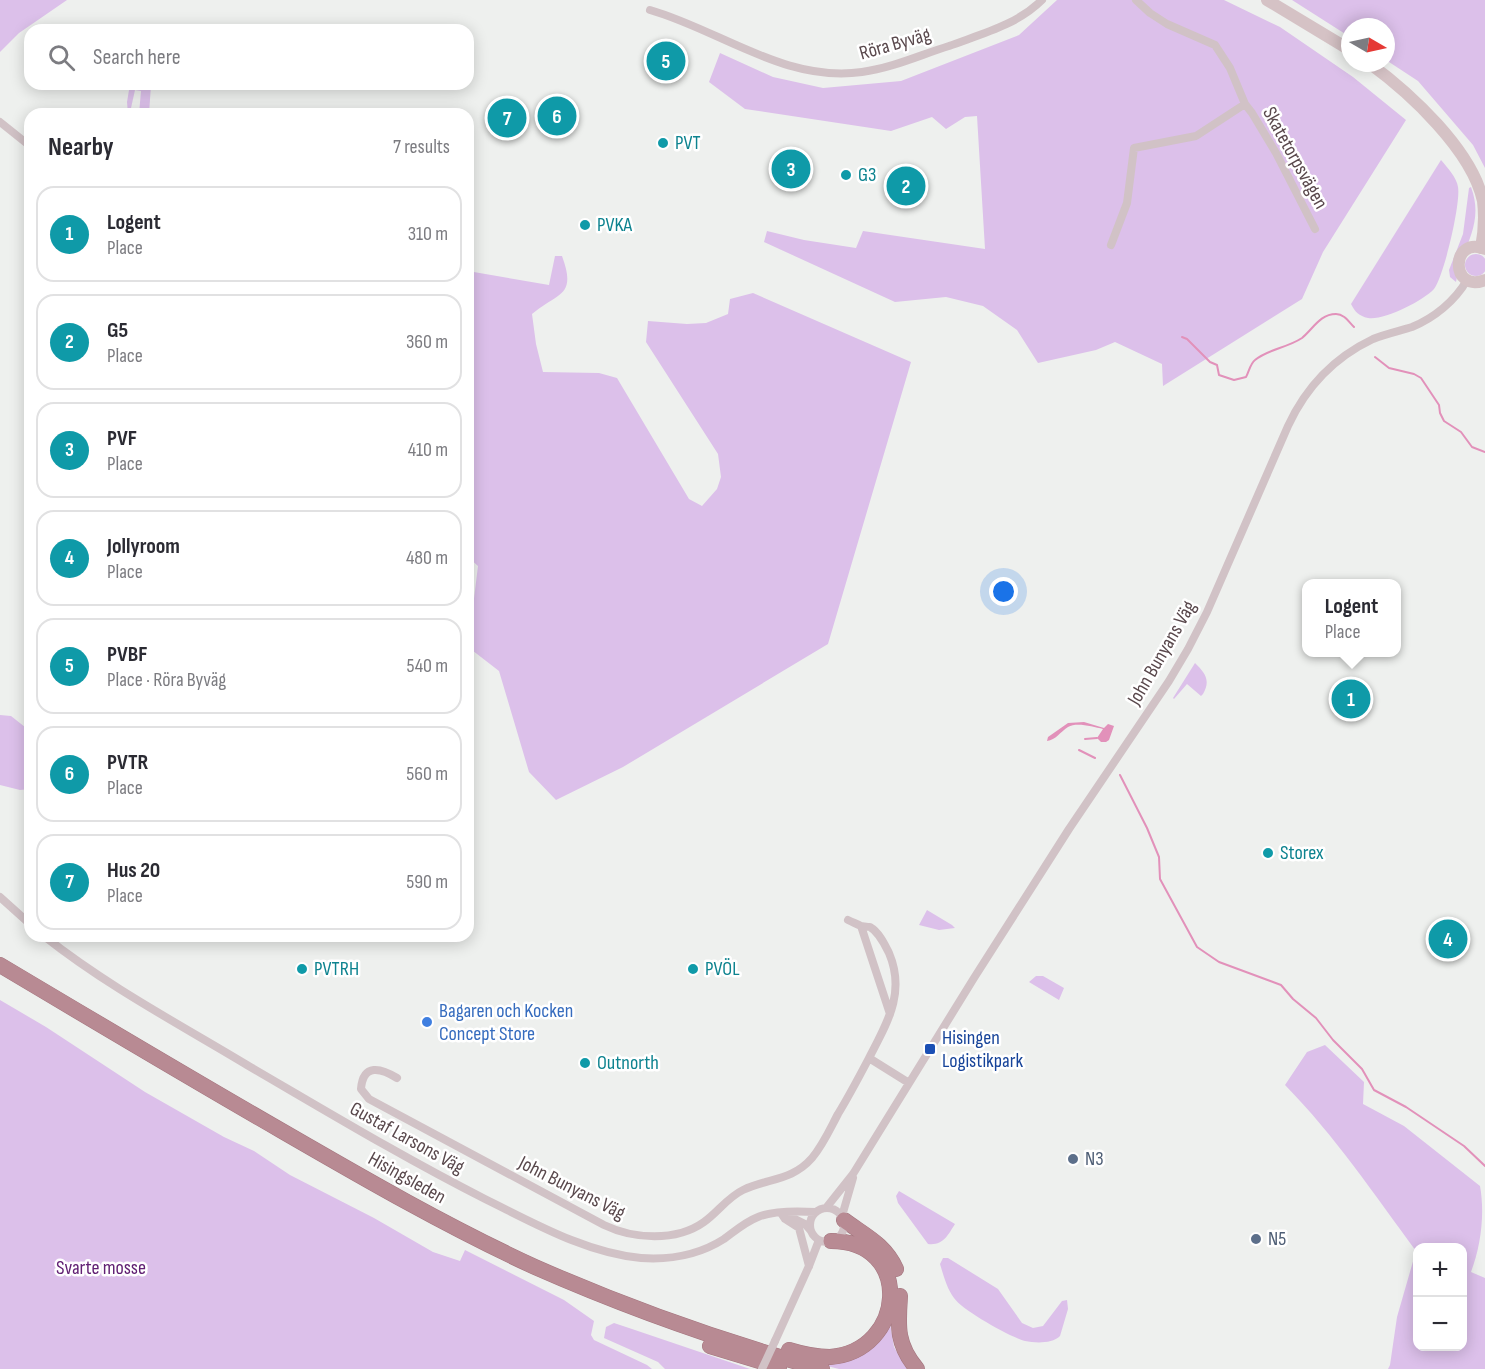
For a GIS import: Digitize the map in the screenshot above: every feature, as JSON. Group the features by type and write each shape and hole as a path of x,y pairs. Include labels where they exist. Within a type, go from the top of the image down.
{"highway":[{"name":"Hisingsleden","path":"0,964 176,1070 429,1215 542,1270 628,1306 688,1328 822,1369"},
{"name":"Hisingsleden","path":"0,976 219,1107 452,1238 587,1300 736,1354 785,1369"},
{"path":"843,1218 879,1244 894,1266 900,1288 899,1334 904,1350 917,1369"},
{"path":"688,1328 701,1325 750,1342 820,1357 847,1353 862,1347 879,1331 887,1317 891,1294 888,1276 882,1263 873,1253 850,1242 825,1240"},
{"path":"736,1354 747,1365 762,1369"}],"street":[{"name":"Röra Byväg","path":"650,10 673,16 783,64 820,72 844,74 897,64 997,29 1034,8 1042,0"},
{"name":"Skatetorpsvägen","path":"1136,0 1167,24 1215,45 1230,68 1245,104 1276,153 1315,229"},
{"path":"1267,0 1341,45"},
{"path":"1381,72 1401,88 1431,118 1471,172 1483,204 1485,228 1483,249 1469,248 1460,257 1459,270 1467,280 1477,282 1485,280"},
{"name":"Skatetorpsvägen","path":"1111,245 1127,203 1134,148 1196,136 1245,104"},
{"path":"0,122 24,141"},
{"name":"John Bunyans Väg","path":"826,1208 853,1174 1069,830 1188,649 1207,612 1302,398 1335,362 1374,339 1430,318 1455,297 1467,280"},
{"path":"0,897 24,919"},
{"name":"John Bunyans Väg","path":"397,1078 382,1070 373,1070 365,1075 361,1089 369,1099 619,1232 669,1235 686,1232 703,1223 743,1190 786,1177 806,1164 819,1149 869,1058 890,1014 897,981 892,961 877,934 870,927 848,920"},
{"path":"861,926 890,1014"},
{"name":"Gustaf Larsons Väg","path":"53,942 112,983 377,1141 501,1207 581,1243 635,1257 677,1257 694,1253 717,1243 759,1216 791,1211 816,1212"},
{"path":"869,1058 909,1083"},
{"name":"John Bunyans Väg","path":"843,1218 853,1174"},
{"path":"762,1369 809,1266 825,1240 842,1233 843,1218 837,1211 826,1208 816,1212 811,1221 812,1232"},
{"path":"781,1213 805,1224 812,1232 825,1240"},
{"path":"781,1213 785,1219 799,1228 809,1266"}],"green space":[{"path":"0,0 67,0 32,24 24,24 24,30 0,52"},
{"path":"1057,0 1224,0 1280,27 1341,69 1341,72 1346,72 1353,77 1406,120 1323,252 1302,299 1163,386 1162,364 1115,342 1096,350 1038,363 1017,330 983,306 946,297 895,302 764,242 767,231 804,240 856,248 863,231 985,249 977,116 965,117 946,129 932,117 891,131 745,109 709,82 720,53 773,77 823,88 901,81 1019,35"},
{"path":"1292,0 1485,0 1485,168 1473,145 1418,81 1395,66 1395,18 1341,18 1341,31"},
{"path":"129,90 135,90 131,108 128,108"},
{"path":"135,90 151,90 149,108 140,108 141,91"},
{"path":"1441,160 1456,180 1458,195 1451,239 1438,282 1429,294 1402,309 1375,318 1362,316 1351,304"},
{"path":"1471,187 1475,201 1474,224 1456,282 1450,277 1449,270 1463,234 1469,188"},
{"path":"1476,254 1484,257 1486,269 1484,273 1476,276 1468,273 1465,265 1468,257"},
{"path":"555,256 562,256 566,269 566,287 557,297 532,314 543,372 599,373 617,378 689,499 702,506 717,489 721,477 718,454 646,342 648,321 706,323 728,314 730,299 753,293 911,362 828,644 623,767 556,800 529,772 499,671 474,652 474,598 478,566 474,562 474,272 549,285"},
{"path":"1195,663 1206,677 1207,685 1203,694 1201,696 1187,684 1174,699 1173,698"},
{"path":"0,715 11,716 24,726 24,790 0,785"},
{"path":"927,910 955,928 939,930 919,925"},
{"path":"1036,976 1043,976 1064,988 1059,1000 1029,982"},
{"name":"Svarte mosse","path":"0,1000 46,1027 145,1092 224,1137 254,1151 290,1175 374,1218 433,1252 460,1261 465,1250 564,1300 594,1321 591,1335 594,1340 652,1369 0,1369"},
{"path":"1325,1045 1364,1082 1363,1104 1404,1126 1480,1186 1481,1229 1471,1272 1485,1278 1485,1369 1388,1369 1397,1317 1413,1261 1413,1351 1467,1351 1467,1243 1413,1243 1413,1247 1337,1145 1285,1085 1307,1052"},
{"path":"899,1191 955,1224 944,1239 938,1243 928,1244 898,1203 896,1196"},
{"path":"943,1258 948,1258 998,1289 1022,1323 1033,1328 1043,1326 1062,1301 1067,1300 1068,1309 1060,1336 1048,1342 1025,1341 976,1316 959,1303 952,1294 940,1264"},
{"path":"614,1323 750,1369 665,1369 658,1362 604,1338 606,1327"},
{"path":"890,1323 894,1347 907,1369 839,1369 811,1362 826,1360"}],"shaded area":[{"path":"1084,722 1104,728 1108,724 1114,726 1106,742 1101,742 1097,738 1103,729 1080,725 1068,727 1047,741 1048,737 1068,723"}],"waterway":[{"path":"1182,337 1187,339 1210,362 1217,365 1219,375 1234,380 1246,377 1252,364 1260,356 1302,338 1325,316 1339,314 1354,327"},
{"path":"1375,357 1389,368 1421,378 1439,405 1444,421 1461,432 1472,447 1485,452"},
{"path":"1085,739 1097,738"},
{"path":"1079,750 1095,758"},
{"path":"1120,775 1159,857 1160,879 1197,947 1219,962 1281,985 1293,999 1316,1018 1333,1040 1362,1069 1374,1090 1406,1107 1464,1146 1485,1166"}],"place":[{"name":"PVBF","path":"666,61"},
{"name":"PVTR","path":"557,116"},
{"name":"Hus 20","path":"507,118"},
{"name":"PVT","path":"663,143"},
{"name":"PVF","path":"791,169"},
{"name":"G3","path":"846,175"},
{"name":"G5","path":"906,186"},
{"name":"PVKA","path":"585,225"},
{"name":"Logent","path":"1351,699"},
{"name":"Storex","path":"1268,853"},
{"name":"Jollyroom","path":"1448,939"},
{"name":"PVTRH","path":"302,969"},
{"name":"PVÖL","path":"693,969"},
{"name":"Bagaren och Kocken Concept Store","path":"427,1022"},
{"name":"Hisingen Logistikpark","path":"930,1049"},
{"name":"Outnorth","path":"585,1063"},
{"name":"N3","path":"1073,1159"},
{"name":"N5","path":"1256,1239"}]}
